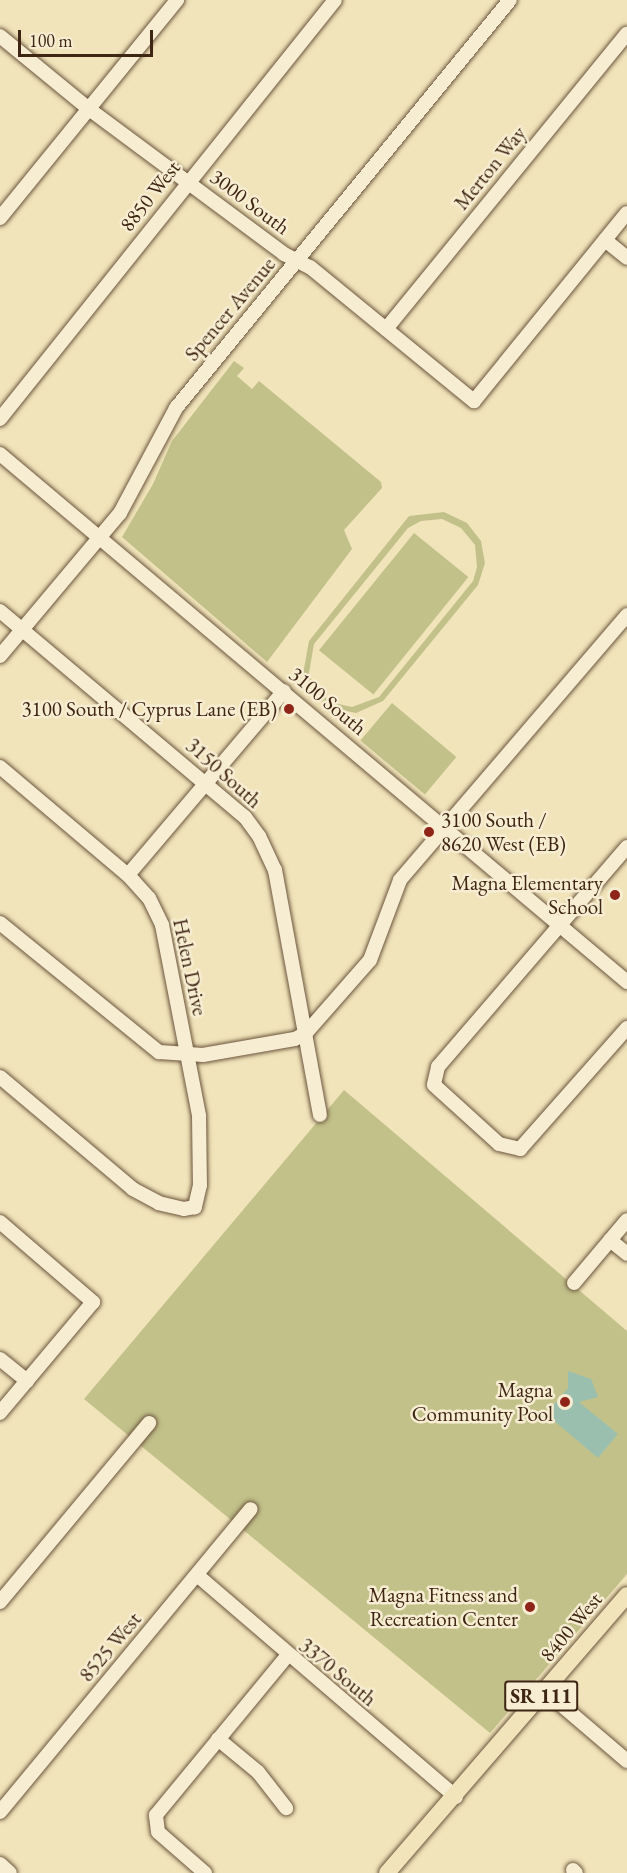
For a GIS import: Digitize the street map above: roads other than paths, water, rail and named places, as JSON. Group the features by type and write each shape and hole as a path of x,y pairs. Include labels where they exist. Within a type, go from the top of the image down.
{"main road":[{"name":"8400 West","path":"391,1873 545,1691 625,1601"}],"street":[{"path":"0,218 177,0"},
{"name":"8850 West","path":"0,419 335,0"},
{"name":"Spencer Avenue","path":"0,656 101,536 133,494 176,408 510,0"},
{"name":"Merton Way","path":"386,329 627,34"},
{"name":"3000 South","path":"0,36 89,109 284,254 298,260 474,401 606,240"},
{"path":"627,213 606,240 627,258"},
{"name":"3100 South","path":"0,454 101,536 627,982"},
{"name":"3150 South","path":"0,611 246,818 268,850 275,870 320,1115"},
{"path":"0,923 147,1046 186,1056 280,1042 306,1033 370,960 400,880 627,615"},
{"path":"128,875 284,691"},
{"name":"Helen Drive","path":"0,767 128,875 149,898 162,925 200,1141 200,1185 195,1207 159,1203 133,1189 0,1077"},
{"path":"627,847 438,1067 434,1079 437,1091 500,1144 517,1150 527,1145 627,1028"},
{"path":"574,1283 627,1220"},
{"path":"0,1222 93,1302 0,1413"},
{"path":"610,1240 627,1254"},
{"path":"0,1359 27,1381"},
{"path":"0,1602 149,1423"},
{"name":"8525 West","path":"0,1812 251,1509"},
{"name":"3370 South","path":"197,1575 287,1656 456,1797"},
{"path":"206,1873 156,1827 159,1810 287,1656"},
{"path":"545,1691 627,1761"},
{"path":"218,1739 258,1772 286,1808"},
{"path":"0,1864 10,1873"}],"place":[{"name":"3100 South / Cyprus Lane (EB)","path":"289,709"},
{"name":"3100 South / 8620 West (EB)","path":"429,832"},
{"name":"Magna Elementary School","path":"615,895"},
{"name":"Magna Community Pool","path":"565,1402"},
{"name":"Magna Fitness and Recreation Center","path":"530,1607"}]}
